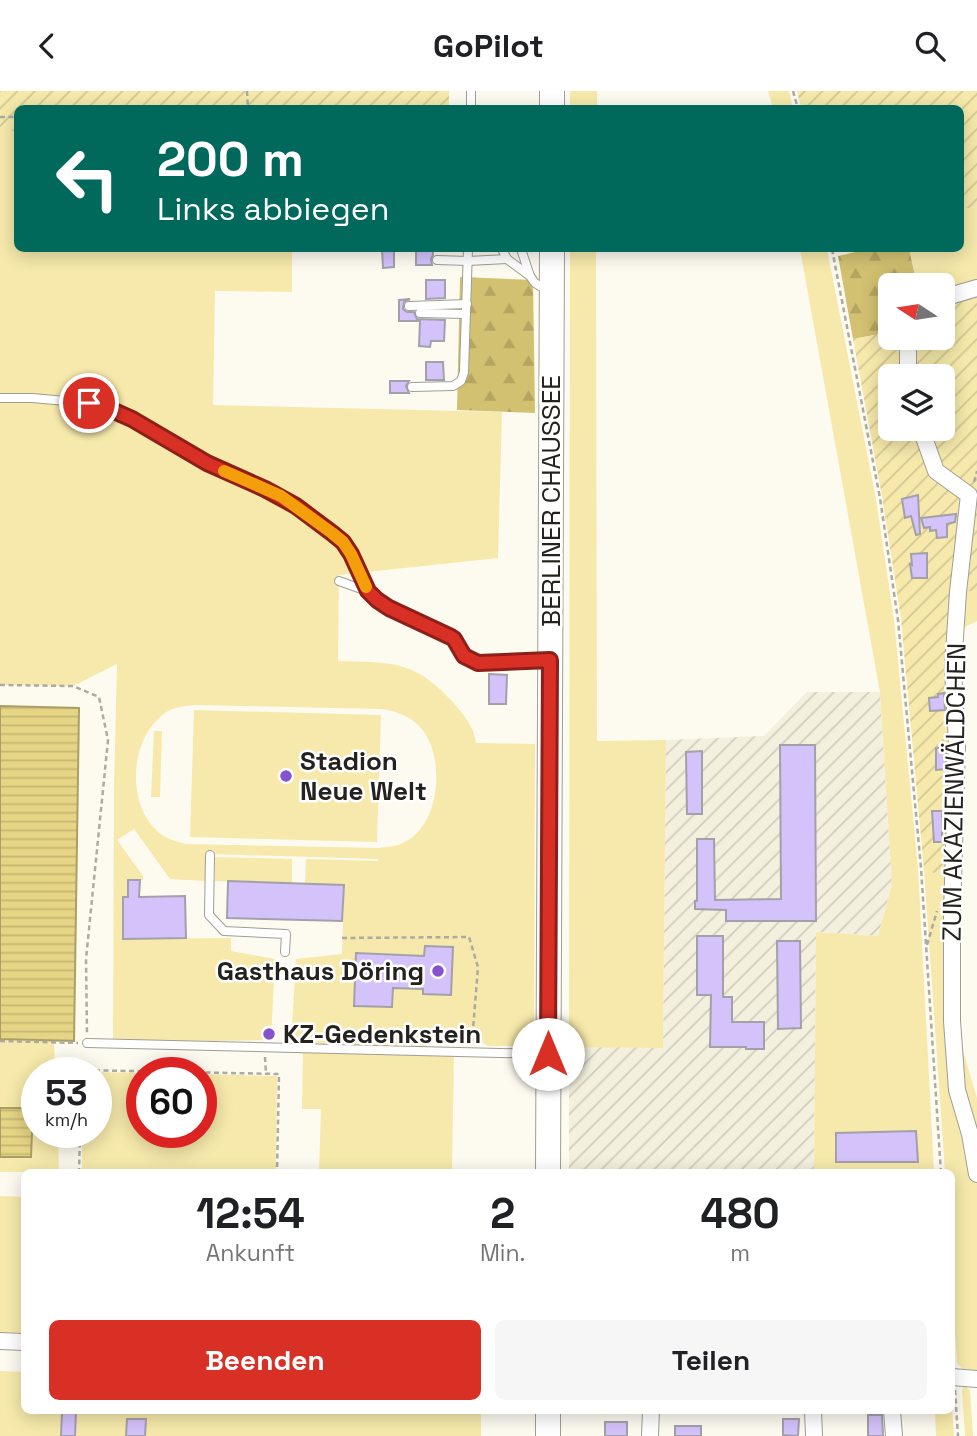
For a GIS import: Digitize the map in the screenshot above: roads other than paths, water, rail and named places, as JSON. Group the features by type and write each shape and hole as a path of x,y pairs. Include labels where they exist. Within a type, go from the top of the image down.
{"main road":[{"name":"BERLINER CHAUSSEE","path":"548,1169 550,660 541,281 551,252"},
{"path":"548,1414 548,1436"}],"street":[{"path":"956,294 977,288"},
{"name":"ZUM AKAZIENWÄLDCHEN","path":"925,441 936,471 969,495 958,591 953,668 957,746 952,1021 957,1090 970,1134 977,1174"},
{"path":"0,1341 21,1342"},
{"path":"955,1377 977,1379"},
{"path":"650,1414 650,1436"},
{"path":"813,1414 814,1436"},
{"path":"892,1414 894,1436"}],"lane":[{"path":"412,387 453,386 461,381 464,372 468,252"},
{"path":"504,252 507,259 541,281"},
{"path":"523,252 541,281"},
{"path":"437,260 507,259"},
{"path":"409,306 467,304"},
{"path":"420,313 466,314"},
{"path":"0,398 89,403 114,411 148,427 207,463 281,496 343,542 368,591"},
{"path":"339,581 368,591 383,604 454,639 464,656 474,662 550,660"},
{"path":"210,855 209,915 223,931 286,935 285,952"},
{"path":"87,1043 548,1054"}],"place":[{"name":"Stadion Neue Welt","path":"286,776"},
{"name":"Gasthaus Döring","path":"438,971"},
{"name":"KZ-Gedenkstein","path":"269,1034"}]}
